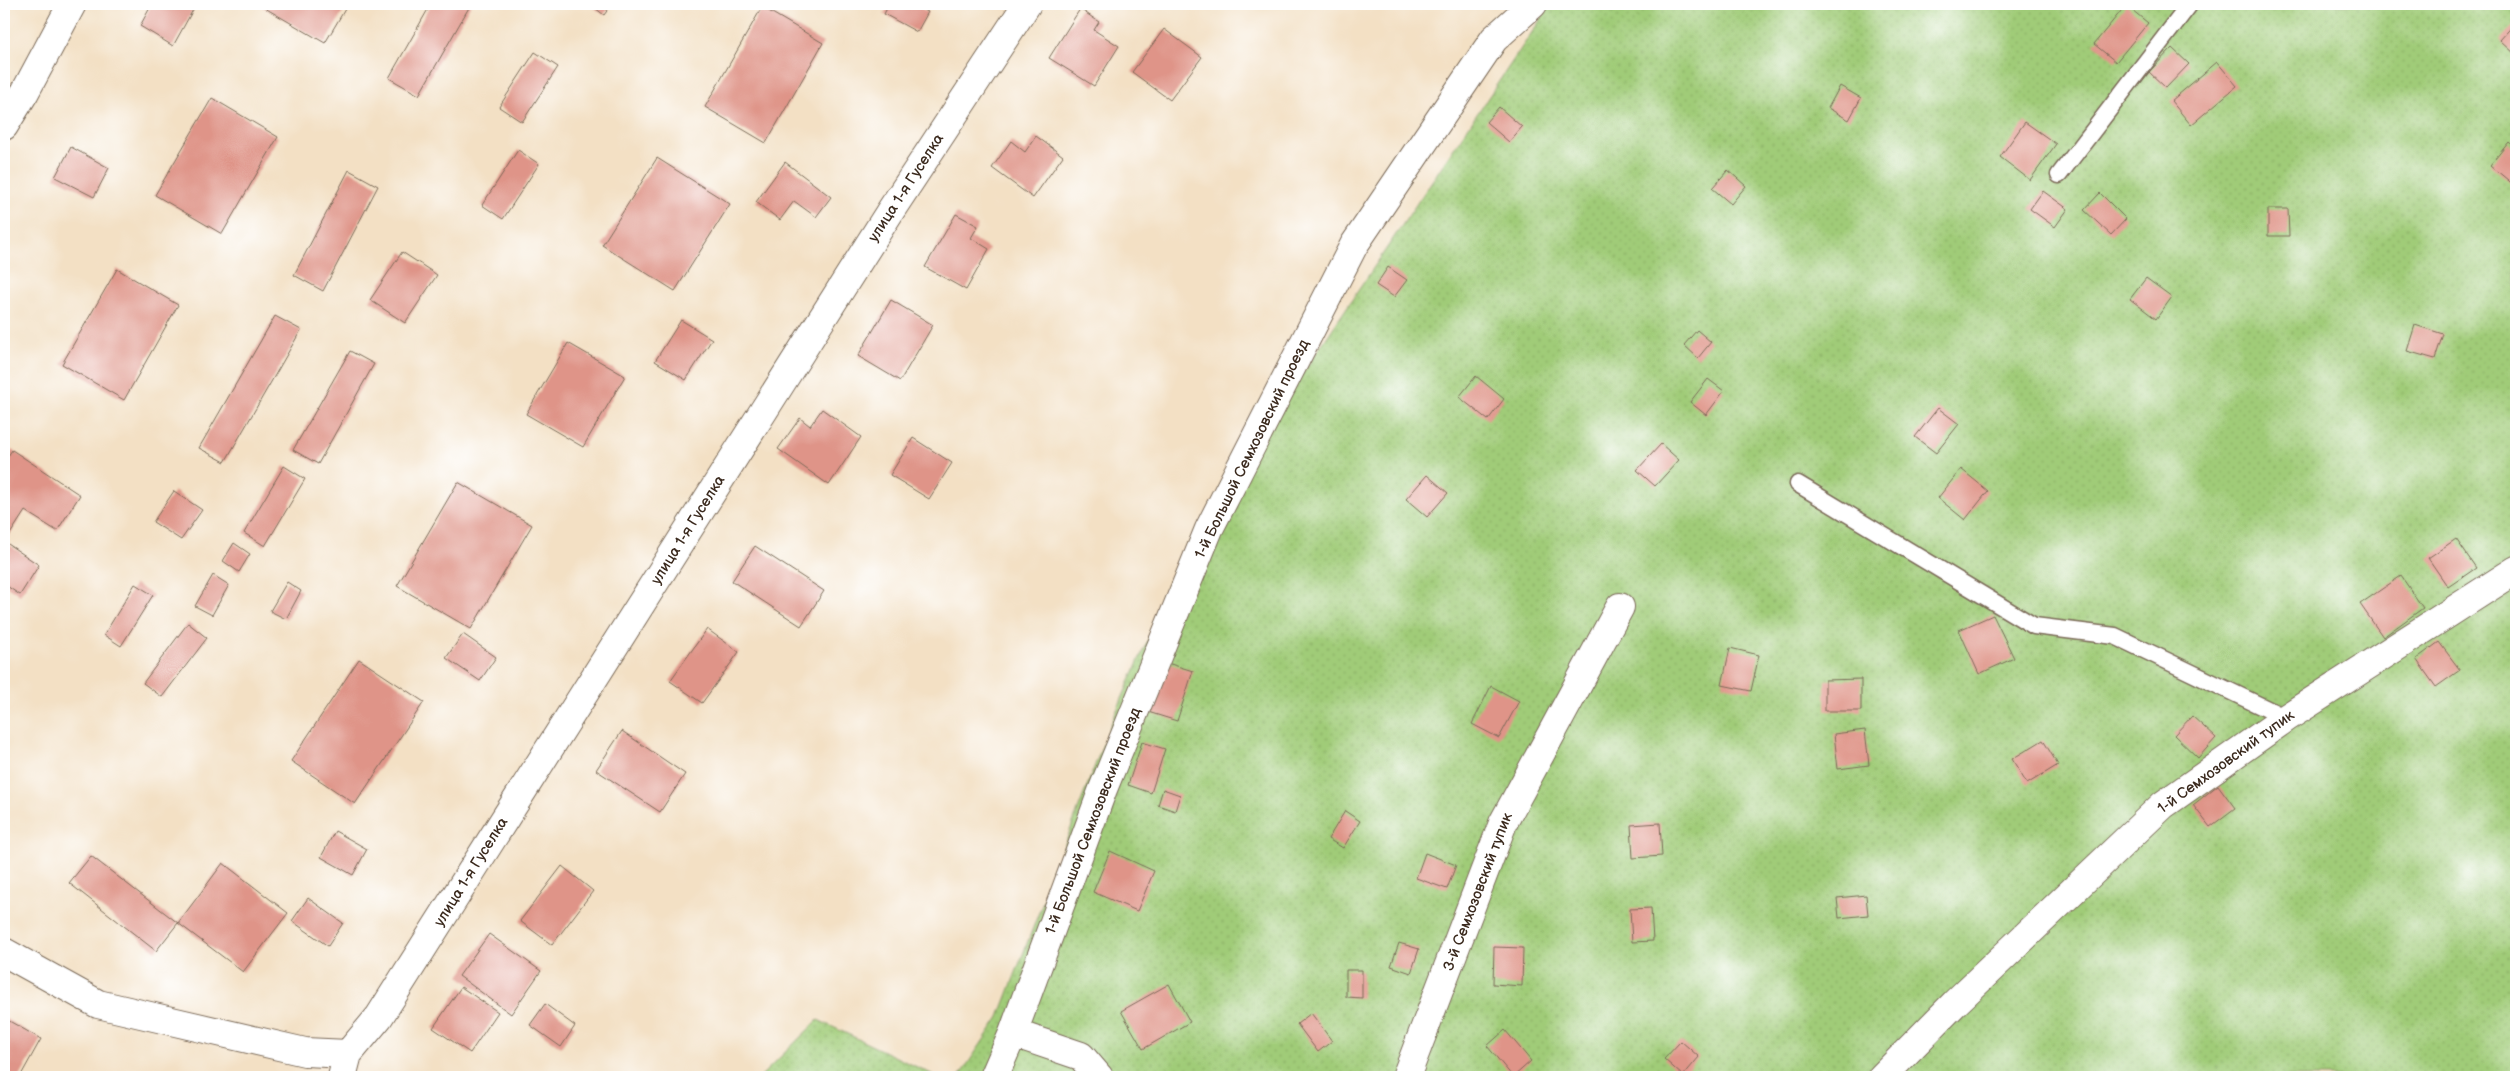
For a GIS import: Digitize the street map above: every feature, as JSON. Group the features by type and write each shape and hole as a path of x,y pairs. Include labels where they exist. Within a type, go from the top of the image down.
{"street":[{"path":"4,126 25,92 72,4"},
{"name":"улица 1-я Гуселка","path":"4,952 98,1004 304,1052 345,1066 379,1017 886,218 1027,4"},
{"name":"1-й Большой Семхозовский проезд","path":"994,1077 1013,1033 1103,789 1205,539 1222,503 1354,245 1494,39 1533,4"},
{"name":"1-й Семхозовский тупик","path":"1882,1077 1955,1003 2163,804 2286,718 2516,570"},
{"name":"3-й Семхозовский тупик","path":"1406,1077 1503,823 1620,607"},
{"path":"1013,1033 1081,1056 1099,1077"}],"lane":[{"path":"2059,175 2190,4"},
{"path":"1798,484 2034,626 2115,636 2286,718"}],"green space":[{"path":"1551,4 2516,4 2516,1077 959,1077 999,1017 1110,726 1195,533"},
{"path":"818,1020 938,1077 760,1077"}],"building":[{"path":"152,4 187,4 194,8 173,46 140,26"},
{"path":"258,4 348,4 325,43"},
{"path":"431,4 471,4 419,95 389,78"},
{"path":"590,4 612,4 604,15"},
{"path":"889,4 913,4 928,12 917,32 884,14"},
{"path":"2126,5 2148,23 2116,62 2094,44"},
{"path":"762,7 823,43 766,143 705,107"},
{"path":"1080,9 1099,22 1094,30 1119,46 1094,86 1049,58"},
{"path":"2516,22 2516,55 2500,40"},
{"path":"1164,29 1202,57 1170,100 1132,72"},
{"path":"2172,48 2189,64 2166,88 2149,72"},
{"path":"535,52 558,67 522,122 499,107"},
{"path":"2217,62 2237,86 2191,125 2171,101"},
{"path":"1840,86 1861,98 1849,120 1828,108"},
{"path":"212,98 278,137 222,234 155,195"},
{"path":"1499,107 1522,127 1509,142 1486,122"},
{"path":"2025,122 2056,144 2030,180 2000,157"},
{"path":"1036,136 1063,156 1033,198 992,168 1011,141 1025,152"},
{"path":"2509,142 2516,148 2515,186 2490,165"},
{"path":"71,147 109,168 94,197 55,177"},
{"path":"518,150 539,164 503,219 482,205"},
{"path":"657,158 730,204 675,291 602,245"},
{"path":"785,162 831,197 816,217 794,201 780,220 756,202"},
{"path":"349,170 378,186 323,291 294,275"},
{"path":"1728,170 1746,186 1731,204 1712,188"},
{"path":"2043,191 2068,209 2055,227 2030,209"},
{"path":"2100,193 2126,219 2111,235 2084,210"},
{"path":"2268,209 2288,209 2289,236 2268,236"},
{"path":"956,214 978,226 971,238 989,249 966,290 925,267"},
{"path":"402,252 437,275 405,323 370,300"},
{"path":"1388,267 1407,280 1394,297 1376,285"},
{"path":"117,269 178,305 124,400 62,364"},
{"path":"2146,278 2172,297 2156,319 2130,299"},
{"path":"891,300 933,325 900,381 858,356"},
{"path":"275,316 301,330 225,462 199,448"},
{"path":"681,320 712,339 686,380 655,361"},
{"path":"2415,325 2443,334 2435,359 2407,351"},
{"path":"1697,330 1711,342 1698,358 1684,345"},
{"path":"568,343 625,376 583,447 526,414"},
{"path":"350,351 374,364 318,464 293,450"},
{"path":"1476,376 1504,399 1488,420 1459,397"},
{"path":"1708,379 1724,391 1706,415 1690,402"},
{"path":"1938,408 1959,424 1936,453 1915,437"},
{"path":"822,409 861,437 829,485 778,449 800,418 810,426"},
{"path":"913,438 952,463 929,499 890,475"},
{"path":"1661,444 1679,460 1655,486 1637,470"},
{"path":"12,450 80,495 57,531 25,511 5,542 39,565 20,595 4,584 4,462"},
{"path":"284,466 305,479 265,546 244,533"},
{"path":"1961,469 1988,491 1965,520 1938,498"},
{"path":"1427,475 1448,493 1427,517 1406,499"},
{"path":"458,482 532,525 471,629 397,586"},
{"path":"174,491 202,510 181,540 153,522"},
{"path":"2456,539 2476,568 2448,587 2428,558"},
{"path":"234,543 250,554 239,572 223,561"},
{"path":"755,546 824,591 801,626 732,581"},
{"path":"213,575 229,585 212,615 195,606"},
{"path":"2401,576 2423,608 2383,637 2360,604"},
{"path":"287,582 301,591 286,619 270,611"},
{"path":"135,584 153,595 121,646 104,635"},
{"path":"1993,615 2014,658 1979,674 1959,630"},
{"path":"188,623 207,638 162,697 143,683"},
{"path":"707,629 739,652 702,703 670,681"},
{"path":"463,634 496,657 480,681 446,658"},
{"path":"2439,642 2460,670 2436,687 2416,659"},
{"path":"1730,648 1759,655 1751,691 1722,685"},
{"path":"359,659 424,702 355,804 291,761"},
{"path":"1164,662 1193,671 1177,721 1148,712"},
{"path":"1861,679 1861,711 1825,711 1825,680"},
{"path":"1491,686 1519,701 1499,738 1472,724"},
{"path":"2192,716 2216,738 2198,758 2174,735"},
{"path":"1865,730 1869,765 1838,769 1834,734"},
{"path":"622,731 685,774 660,812 596,770"},
{"path":"2043,740 2058,765 2027,784 2012,759"},
{"path":"1142,742 1165,749 1151,793 1128,785"},
{"path":"2218,785 2235,808 2210,827 2193,805"},
{"path":"1163,789 1180,795 1175,811 1158,805"},
{"path":"1345,811 1360,821 1343,848 1328,839"},
{"path":"1660,823 1662,856 1633,858 1631,825"},
{"path":"335,831 367,849 353,875 321,857"},
{"path":"1110,851 1154,871 1137,911 1093,892"},
{"path":"1425,853 1456,865 1447,889 1416,878"},
{"path":"91,856 178,923 156,951 69,883"},
{"path":"223,863 288,913 243,972 178,923"},
{"path":"562,866 593,891 552,945 520,921"},
{"path":"1866,895 1868,915 1839,918 1837,898"},
{"path":"308,898 343,923 328,946 292,921"},
{"path":"1651,908 1653,941 1632,942 1630,909"},
{"path":"489,934 541,971 511,1014 459,976"},
{"path":"1399,943 1419,949 1411,973 1391,966"},
{"path":"1494,947 1523,948 1522,986 1493,984"},
{"path":"1346,970 1362,970 1362,998 1346,997"},
{"path":"1169,984 1190,1022 1143,1049 1121,1011"},
{"path":"461,987 498,1012 470,1053 433,1028"},
{"path":"545,1004 575,1026 561,1047 530,1025"},
{"path":"1311,1013 1332,1041 1318,1052 1297,1024"},
{"path":"4,1018 41,1039 20,1077 4,1077"},
{"path":"1505,1030 1531,1061 1513,1077 1487,1046"},
{"path":"1681,1041 1699,1057 1683,1076 1664,1059"}]}
